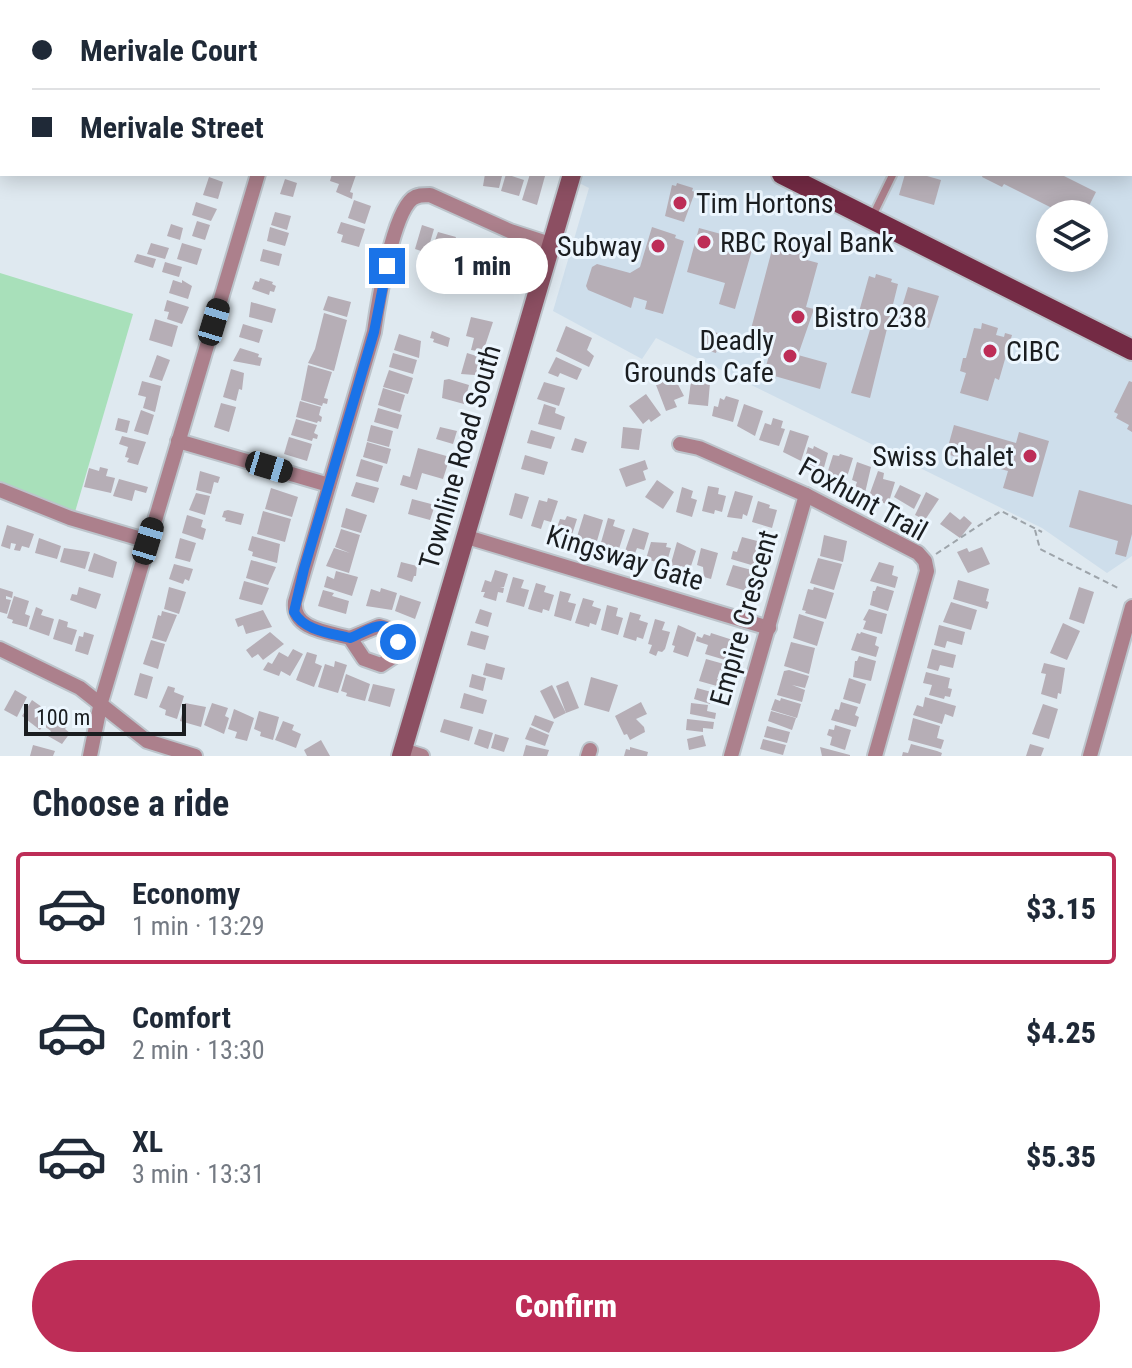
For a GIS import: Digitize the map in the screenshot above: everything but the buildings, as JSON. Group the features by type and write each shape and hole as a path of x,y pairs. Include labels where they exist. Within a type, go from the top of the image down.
{"main road":[{"name":"Townline Road South","path":"402,753 571,176"},
{"path":"786,176 1132,350"}],"street":[{"path":"90,756 101,702 257,176"},
{"path":"350,638 309,627 294,612 374,332 381,287 399,223 412,199 430,195 510,231 550,244"},
{"path":"178,441 329,485"},
{"name":"Foxhunt Trail","path":"680,444 699,448 806,495 918,553 925,561 927,571 875,756"},
{"path":"0,490 70,518 148,541"},
{"name":"Empire Crescent","path":"731,756 806,495"},
{"name":"Kingsway Gate","path":"467,537 769,628"},
{"path":"1090,756 1132,607"},
{"path":"0,649 80,688 147,741 195,756"},
{"path":"402,753 422,756"}],"lane":[{"path":"871,220 892,176"}],"path":[{"path":"925,561 1001,511 1042,532"},
{"path":"1035,528 1038,544 1044,552 1120,589"}],"shaded area":[{"path":"565,176 1132,176 1132,556 1107,573 1042,528 656,338 642,359 553,311 589,188"}],"green space":[{"path":"0,273 133,314 75,512 0,483"}],"place":[{"name":"Tim Hortons","path":"680,203"},
{"name":"RBC Royal Bank","path":"704,242"},
{"name":"Subway","path":"658,246"},
{"name":"Bistro 238","path":"798,317"},
{"name":"CIBC","path":"990,351"},
{"name":"Deadly Grounds Cafe","path":"790,356"},
{"name":"Swiss Chalet","path":"1030,456"}],"route":[{"path":"387,266 374,332 294,612 309,627 350,638 372,627 386,627 392,630 398,642"}]}
